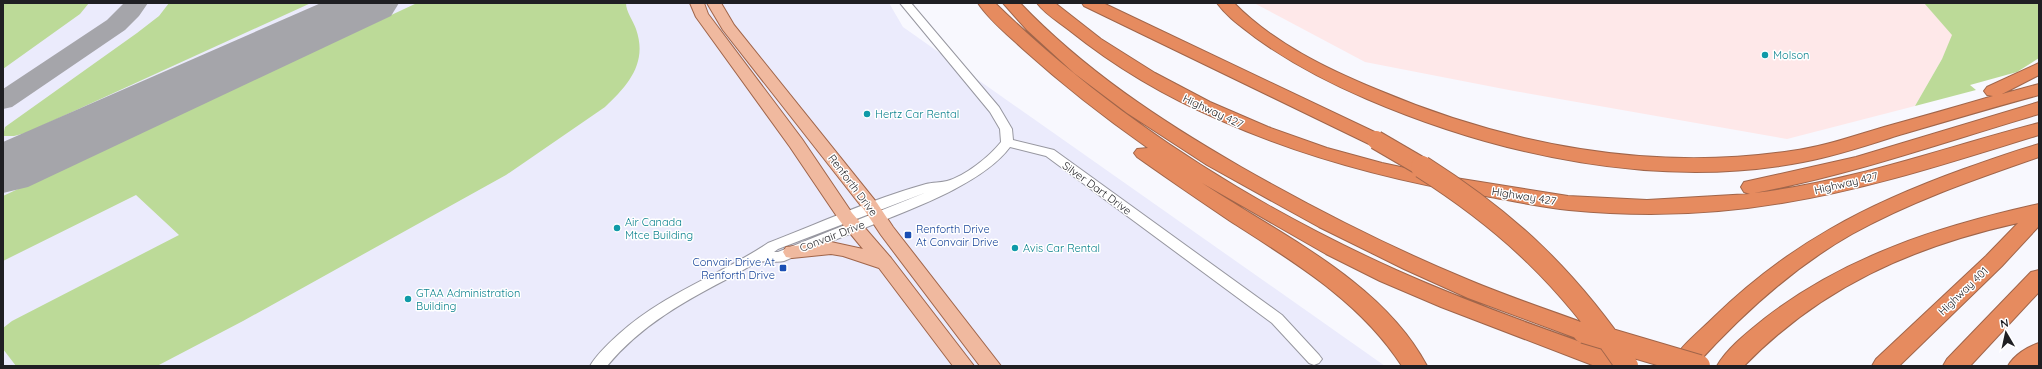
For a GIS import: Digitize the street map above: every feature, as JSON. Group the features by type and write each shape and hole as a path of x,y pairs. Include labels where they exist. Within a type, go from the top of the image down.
{"highway":[{"path":"982,3 1001,29 1027,58 1090,114 1210,198 1297,255 1342,287 1384,324 1400,343 1415,366"},
{"path":"986,3 1034,50 1109,112 1154,144 1247,202 1357,260 1422,290 1502,323 1699,366"},
{"path":"1011,3 1046,38 1089,75 1168,133 1248,180 1340,230 1584,342 1622,366"},
{"name":"Highway 427","path":"1045,3 1095,44 1153,81 1182,97 1249,128 1288,143 1357,164 1446,184 1570,203 1694,205 1779,197 1870,178 2039,129"},
{"path":"1090,3 1376,140 1449,182 1518,236 1540,256 1581,301 1627,366"},
{"path":"1225,3 1270,39 1304,62 1338,80 1407,110 1484,134 1527,145 1617,159 1697,164 1790,158 1858,141 2039,89"},
{"path":"1238,3 1283,38 1307,54 1359,82 1390,96 1451,118 1497,131 1549,143 1612,152 1690,157 1774,152 1801,147 1852,134 1968,100 2013,82 2039,68"},
{"path":"1512,193 1658,196 1703,194 1769,184 1845,166 2039,108"},
{"path":"1680,366 1751,295 1820,244 1892,206 2036,150"},
{"path":"1729,366 1789,312 1845,276 1893,253 1924,241 1986,223 2039,212"},
{"name":"Highway 401","path":"1884,366 1999,255 2039,212"},
{"path":"1955,366 2039,278"},
{"path":"2020,366 2039,352"}],"main road":[{"name":"Renforth Drive","path":"697,3 701,14 796,143 850,222 885,263 964,366"},
{"name":"Renforth Drive","path":"714,3 728,27 875,212 991,366"},
{"path":"792,252 831,248 845,250 885,263"}],"street":[{"path":"905,3 995,110 1006,129 1006,142"},
{"name":"Convair Drive","path":"598,366 610,351 628,333 694,289 759,257 773,246 850,222 875,212 931,196 947,185 980,169 994,158 1006,142"},
{"name":"Silver Dart Drive","path":"1006,142 1050,153 1277,319 1314,359"},
{"name":"Convair Drive","path":"759,257 779,257 792,252 850,222"}],"shaded area":[{"path":"3,3 889,3 903,27 1385,366 3,366"},
{"path":"1254,3 1924,3 1953,35 1942,59 1915,106 1787,139 1514,91 1365,62"}],"green space":[{"path":"3,3 89,3 80,14 3,69"},
{"path":"169,3 311,3 26,133 14,136 3,136 5,127 137,33 159,16"},
{"path":"417,3 626,3 628,13 636,29 639,41 638,63 628,82 605,107 506,175 243,321 157,366 16,366 3,349 3,328 12,321 179,235 136,195 3,261 3,196"},
{"path":"1924,3 2039,3 2039,58 2017,72 1970,85 1976,90 1915,106 1942,59 1952,35"}],"taxiway":[{"path":"3,101 116,25 131,11 136,3"},
{"path":"173,93 316,22 347,3"}],"runway":[{"path":"3,170 370,3"}],"place":[{"name":"Molson","path":"1765,55"},
{"name":"Hertz Car Rental","path":"867,114"},
{"name":"Air Canada Mtce Building","path":"617,228"},
{"name":"Renforth Drive At Convair Drive","path":"908,235"},
{"name":"Avis Car Rental","path":"1015,248"},
{"name":"Convair Drive At Renforth Drive","path":"783,268"},
{"name":"GTAA Administration Building","path":"408,299"}]}
